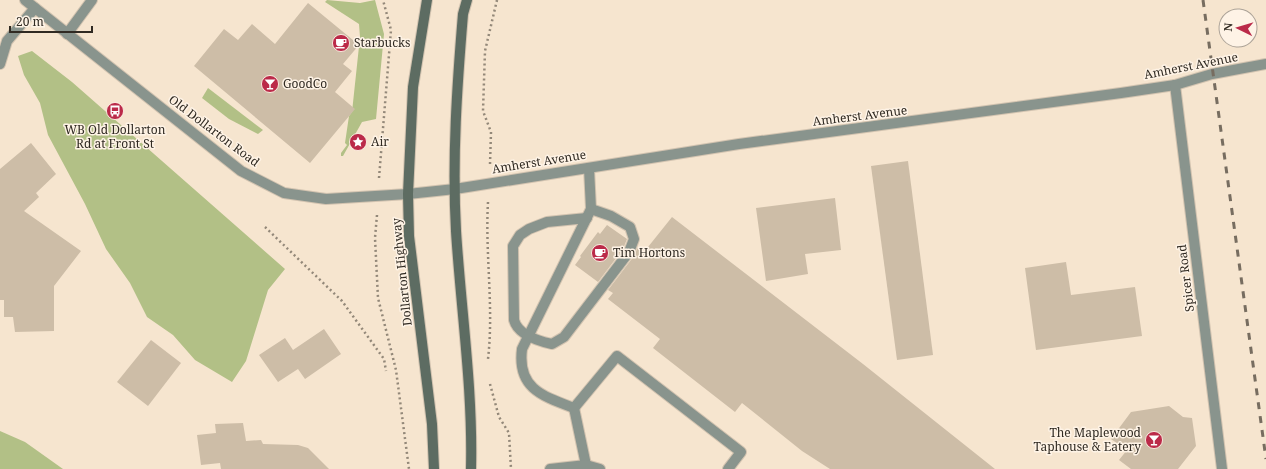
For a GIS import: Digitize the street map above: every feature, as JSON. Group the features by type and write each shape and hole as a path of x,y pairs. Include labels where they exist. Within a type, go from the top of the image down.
{"main road":[{"name":"Dollarton Highway","path":"427,0 413,87 408,194 409,236 432,424 434,469"},
{"path":"467,0 463,14 455,109 455,189 456,232 472,434 471,469"}],"street":[{"name":"Old Dollarton Road","path":"25,0 241,171 284,192 326,200 455,189"},
{"path":"67,34 92,0"},
{"path":"0,64 7,41 35,8"},
{"name":"Amherst Avenue","path":"455,189 739,144 886,126 1175,85 1212,74 1266,64"},
{"name":"Spicer Road","path":"1175,85 1222,469"},
{"path":"574,408 546,398 527,382 521,368 520,360 522,348 591,209 589,168"},
{"path":"586,218 547,222 529,229 520,235 513,246 514,320 516,327 528,336 552,344 564,337 629,252 634,239 630,227 611,216 591,209"},
{"path":"574,408 617,356 741,452 728,469"},
{"path":"574,408 586,465"},
{"path":"550,469 586,465 600,469"}],"path":[{"path":"381,159 391,30 383,0"},
{"path":"491,139 491,132 484,111 486,52 497,0"},
{"path":"487,225 491,329 487,365"},
{"path":"265,227 342,302 384,359 386,371"},
{"path":"376,229 378,298 396,370 409,469"},
{"path":"489,380 499,417 509,433 511,469"}],"green space":[{"path":"327,0 360,3 375,0 384,34 376,119 362,122 343,156 341,156 341,153 347,145 345,143 349,116 352,112 360,37 359,24 325,2"},
{"path":"32,51 72,82 285,269 268,290 246,361 232,382 195,360 173,335 147,317 130,283 106,249 85,204 48,135 40,103 24,75 18,56"},
{"path":"208,88 263,130 258,134 229,119 202,98"},
{"path":"0,431 25,442 63,469 0,469"}],"building":[{"path":"308,3 359,45 343,64 352,71 335,92 355,109 310,163 194,66 224,29 238,40 252,24 275,44"},
{"path":"31,143 56,174 36,193 39,197 24,211 81,251 54,286 54,331 15,332 13,317 4,317 4,300 0,300 0,169"},
{"path":"908,161 933,355 897,360 871,166"},
{"path":"835,198 841,250 805,254 808,274 766,281 756,208"},
{"path":"672,217 863,364 995,469 830,469 802,451 742,403 735,412 653,348 660,339 608,299 613,293 608,290 634,256 638,247 644,252"},
{"name":"Tim Hortons","path":"607,225 627,239 623,249 598,282 575,265 598,232 600,234"},
{"path":"1066,262 1071,295 1135,287 1142,336 1036,350 1025,268"},
{"path":"324,329 341,354 305,379 298,369 278,382 259,355 285,338 293,350"},
{"path":"151,340 181,363 148,406 117,382"},
{"name":"The Maplewood Taphouse & Eatery","path":"1169,406 1183,417 1192,418 1196,446 1178,469 1131,469 1119,460 1127,450 1111,439 1131,412"},
{"path":"243,423 246,441 261,440 263,444 298,445 308,448 329,469 221,469 220,463 201,465 197,435 216,433 215,424"}],"railway":[{"path":"1203,0 1266,459"}],"place":[{"name":"Starbucks","path":"341,43"},
{"name":"GoodCo","path":"270,84"},
{"name":"WB Old Dollarton Rd at Front St","path":"115,111"},
{"name":"Air","path":"358,142"},
{"name":"Tim Hortons","path":"600,253"},
{"name":"The Maplewood Taphouse & Eatery","path":"1154,440"}]}
